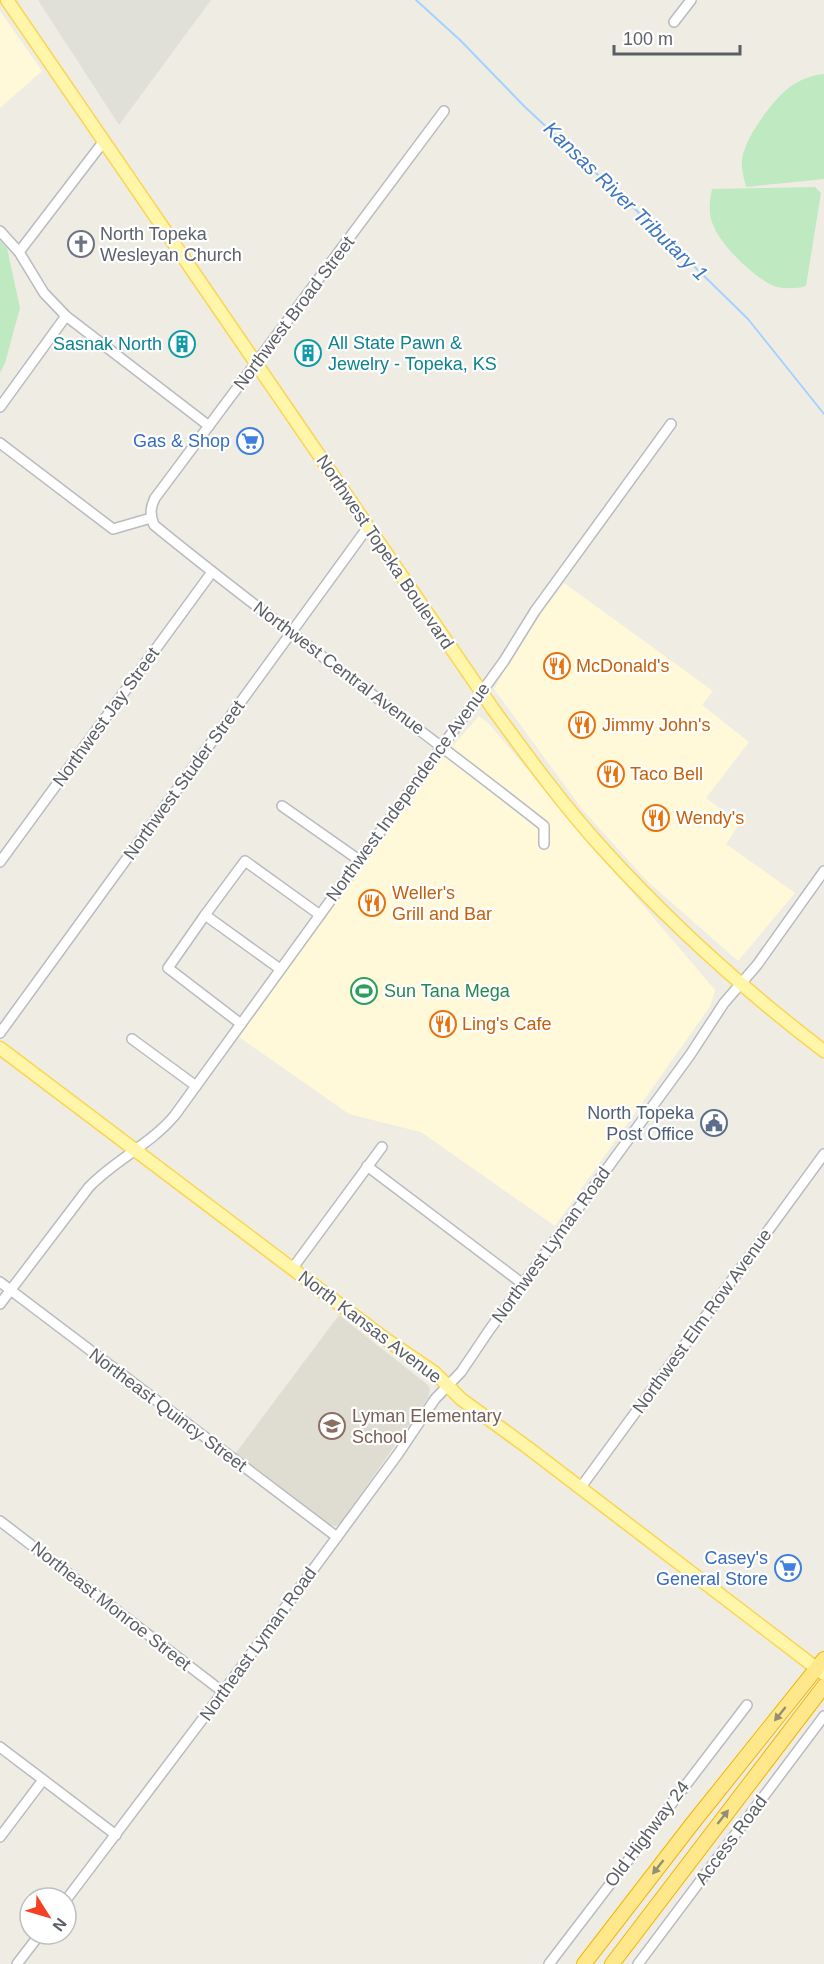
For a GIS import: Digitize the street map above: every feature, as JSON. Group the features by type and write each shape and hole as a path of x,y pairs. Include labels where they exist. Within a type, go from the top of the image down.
{"highway":[{"path":"584,1964 692,1824 822,1667"},
{"path":"612,1964 824,1686"}],"main road":[{"name":"Northwest Topeka Boulevard","path":"7,0 481,691 553,789 602,848 654,903 740,984 824,1051"},
{"name":"North Kansas Avenue","path":"0,1048 292,1269 435,1373 461,1399 822,1667"}],"street":[{"path":"674,22 691,0"},
{"name":"Northwest Broad Street","path":"151,518 155,498 444,111"},
{"path":"19,252 104,141"},
{"path":"0,231 19,252 44,293 66,316 209,426"},
{"path":"0,407 66,316"},
{"name":"Northwest Independence Avenue","path":"0,1304 89,1187 103,1172 168,1124 517,642 536,611 671,424"},
{"path":"0,444 114,529 151,518"},
{"name":"Northwest Central Avenue","path":"151,518 154,525 212,572 544,826 544,844"},
{"name":"Northwest Studer Street","path":"0,1033 368,527"},
{"name":"Northwest Jay Street","path":"0,862 212,572"},
{"path":"282,806 359,860"},
{"path":"241,1024 168,968 205,915 245,861 320,915"},
{"name":"Northwest Lyman Road","path":"447,1386 461,1372 690,1055 724,1003 757,965 824,871"},
{"path":"205,915 280,969"},
{"path":"132,1039 196,1086"},
{"path":"292,1269 382,1148"},
{"name":"Northwest Elm Row Avenue","path":"581,1487 824,1154"},
{"path":"368,1166 523,1284"},
{"name":"Northeast Quincy Street","path":"0,1282 337,1537"},
{"name":"Northeast Lyman Road","path":"77,1886 223,1692 398,1454 435,1399 447,1386"},
{"name":"Northeast Monroe Street","path":"0,1521 223,1692"},
{"name":"Old Highway 24","path":"549,1964 747,1705"},
{"name":"Access Road","path":"638,1964 824,1716"},
{"path":"0,1747 116,1835"},
{"path":"0,1837 43,1780"},
{"path":"18,1964 31,1946"}],"shaded area":[{"path":"38,0 211,0 119,125"},
{"path":"0,11 42,71 0,108"},
{"path":"564,583 713,691 702,705 749,742 706,798 740,823 726,844 795,893 738,961 647,881 582,809 494,689 527,632"},
{"path":"479,716 489,724 715,990 711,1005 555,1226 421,1132 349,1114 239,1037 434,767"},
{"name":"Lyman Elementary School","path":"339,1315 428,1385 430,1390 428,1398 340,1524 336,1526 329,1525 235,1454"}],"green space":[{"path":"824,74 824,179 746,187 742,160 747,142 759,122 790,87 809,77"},
{"path":"815,187 821,193 806,286 782,288 766,282 729,249 721,240 712,222 710,201 712,189"},
{"path":"0,241 7,248 20,308 5,363 0,373"}],"waterway":[{"name":"Kansas River Tributary 1","path":"416,0 748,319 824,414"}],"place":[{"name":"North Topeka Wesleyan Church","path":"81,244"},
{"name":"Sasnak North","path":"182,344"},
{"name":"All State Pawn & Jewelry - Topeka, KS","path":"308,353"},
{"name":"Gas & Shop","path":"250,441"},
{"name":"McDonald's","path":"557,666"},
{"name":"Jimmy John's","path":"582,725"},
{"name":"Taco Bell","path":"611,774"},
{"name":"Wendy's","path":"656,818"},
{"name":"Weller's Grill and Bar","path":"372,903"},
{"name":"Sun Tana Mega","path":"364,991"},
{"name":"Ling's Cafe","path":"443,1024"},
{"name":"North Topeka Post Office","path":"714,1123"},
{"name":"Lyman Elementary School","path":"332,1426"},
{"name":"Casey's General Store","path":"788,1568"}]}
